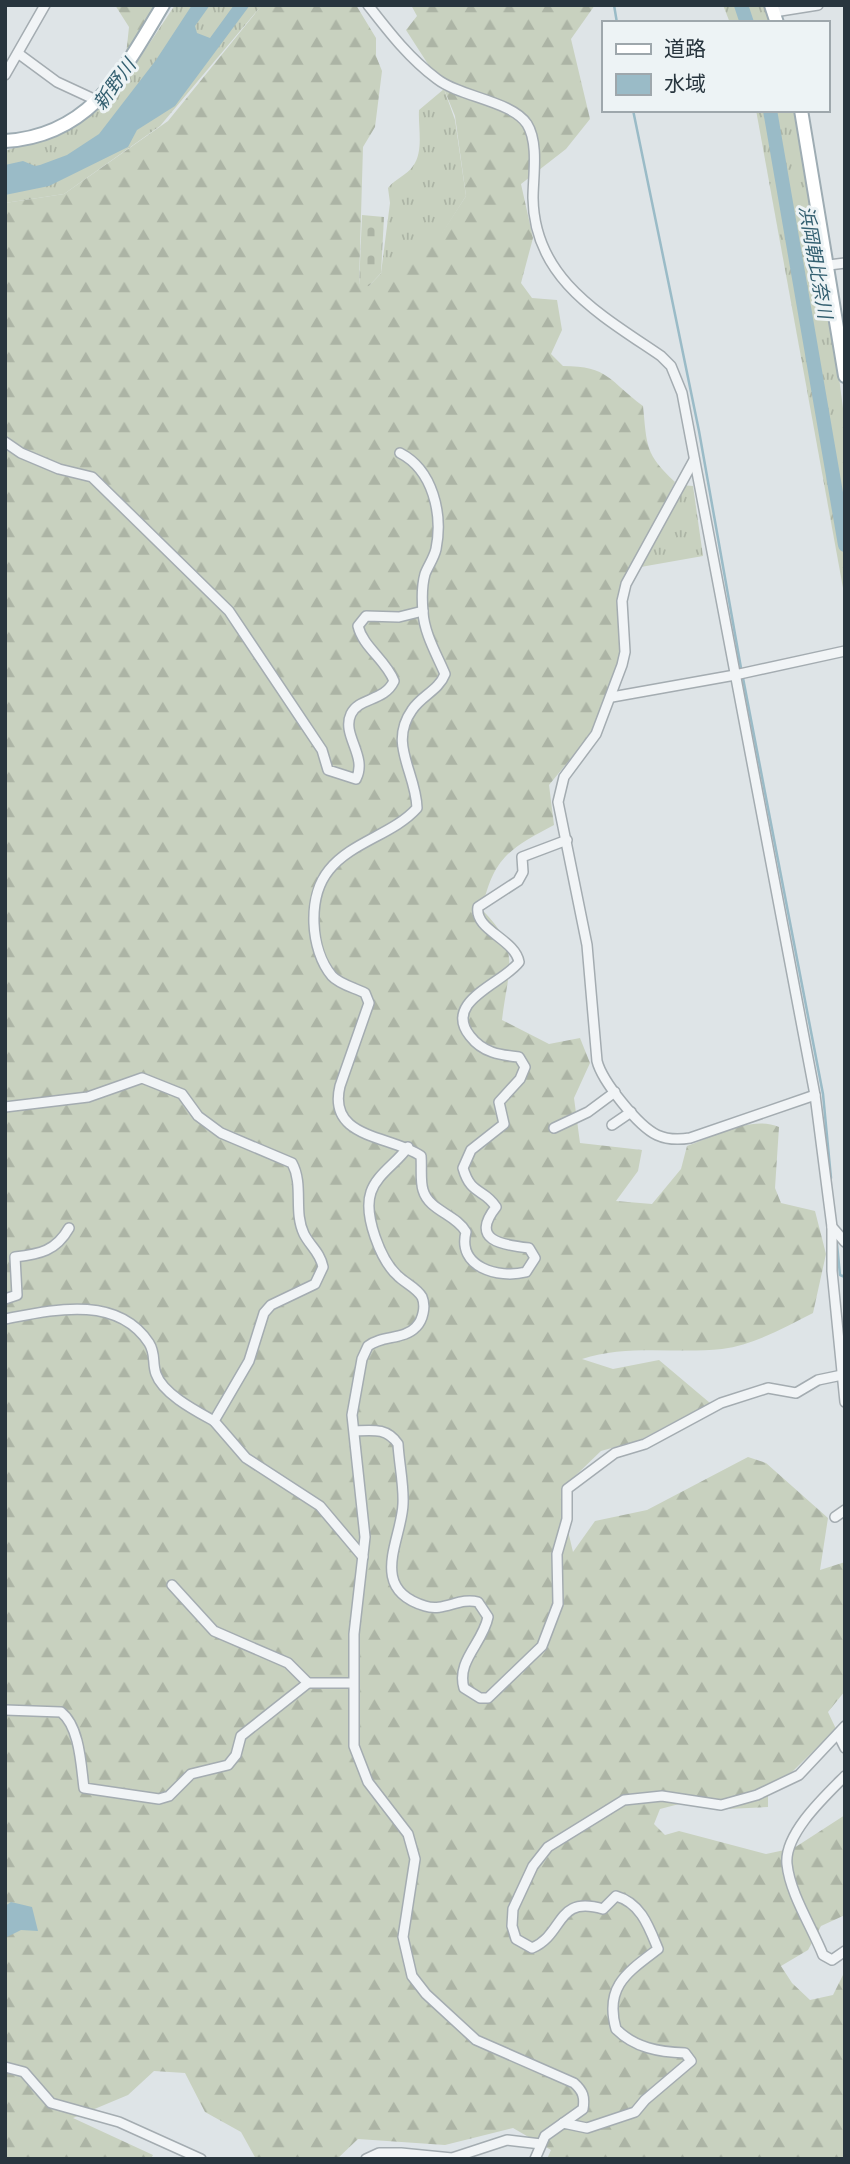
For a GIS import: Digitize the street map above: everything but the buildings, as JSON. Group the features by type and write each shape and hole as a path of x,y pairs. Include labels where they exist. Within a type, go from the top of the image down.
{"main road":[{"path":"5,141 44,135 98,102 125,70 163,5"},
{"path":"802,112 845,376"}],"street":[{"path":"5,75 45,5"},
{"path":"368,5 398,45 437,80 452,89 514,113 527,124 533,154 533,210 547,259 574,295 671,366 682,393 815,1095 832,1227 832,1271 845,1402"},
{"path":"774,13 818,5"},
{"path":"19,54 57,82 98,102"},
{"path":"829,265 845,263"},
{"path":"5,442 47,463 92,477 229,611 322,750 328,770 339,776 356,779 360,770 358,748 348,726 351,714 356,706 389,691 394,681 390,670 360,637 358,626 366,616 399,617 423,611"},
{"path":"400,453 421,467 432,491 437,517 436,549 425,576 423,611 424,623 444,674 437,687 414,707 404,723 400,743 417,808 328,870 313,919 320,958 333,979 365,993 369,1003 340,1086 338,1095 341,1114 351,1128 408,1147 421,1156 423,1191 431,1203 462,1223 467,1232 463,1244 467,1256 476,1266 512,1276 526,1272 535,1258 529,1248 505,1246 490,1239 485,1229 487,1217 496,1207 491,1198 473,1189 463,1168 471,1150 504,1124 499,1102 520,1079 525,1067 519,1057 494,1055 474,1041 466,1032 464,1015 467,1005 476,994 511,973 519,962 512,946 480,920 478,907 518,881 523,872 522,857 567,840"},
{"path":"694,460 625,584 622,601 625,652 612,697 596,734 568,771 559,789 558,802 587,945 597,1061 599,1070 631,1112 655,1134 680,1140 815,1095"},
{"path":"612,697 735,676 842,651"},
{"path":"5,1107 88,1097 142,1078 182,1094 198,1116 221,1133 292,1163 299,1179 304,1233 316,1248 323,1267 315,1284 271,1305 264,1313 248,1361 214,1421"},
{"path":"554,1128 588,1112 615,1092"},
{"path":"612,1125 631,1112"},
{"path":"408,1147 378,1179 370,1194 369,1212 387,1263 422,1298 424,1311 417,1327 405,1334 378,1338 368,1346 354,1400 365,1537 352,1683 352,1726 359,1764 368,1782 408,1834 413,1847 415,1859 403,1937 412,1976 460,2029 476,2040 574,2082 581,2089 585,2099 583,2109 545,2136 534,2159"},
{"path":"832,1227 845,1242"},
{"path":"5,1299 17,1295 19,1289 15,1257 43,1254 61,1242 69,1228"},
{"path":"5,1319 80,1307 115,1318 138,1331 151,1346 160,1382 214,1421 246,1458 320,1506 363,1557"},
{"path":"355,1431 380,1430 393,1437 398,1444 404,1504 394,1538 391,1565 394,1580 405,1597 435,1607 469,1600 478,1602 488,1617 485,1632 462,1668 461,1677 464,1688 480,1698 488,1698 542,1646 558,1604 557,1554 567,1520 568,1489 615,1453 645,1444 721,1403 768,1388 796,1393 818,1380 842,1375"},
{"path":"835,1517 845,1510"},
{"path":"172,1585 214,1631 288,1663 309,1683"},
{"path":"5,1710 61,1712 68,1717 82,1762 84,1788 159,1799 169,1796 191,1773 228,1765 236,1755 241,1737 309,1683 319,1680 352,1683"},
{"path":"564,2123 587,2128 635,2112 645,2100 691,2061 685,2053 635,2044 616,2029 612,2006 618,1984 658,1949 644,1915 622,1898 616,1896 603,1909 586,1904 570,1909 562,1915 545,1942 532,1948 516,1939 512,1926 513,1909 533,1866 548,1847 624,1800 662,1796 721,1805 757,1795 799,1775 845,1726"},
{"path":"838,1734 845,1748"},
{"path":"845,1776 806,1818 794,1838 787,1866 823,1955 832,1960 845,1951"},
{"path":"5,2067 24,2072 51,2103 120,2122 201,2159"},
{"path":"366,2159 379,2153 452,2158 507,2140 541,2144"}],"green space":[{"path":"115,5 157,5 126,55 129,27"},
{"path":"175,5 262,5 160,126 64,194 5,203 5,151 70,128 119,89"},
{"path":"262,5 356,5 376,38 376,56 382,71 375,127 363,147 359,284 369,286 386,268 434,245 466,196 455,116 444,89 406,30 417,16 411,5 595,5 571,39 590,119 566,149 521,184 533,238 521,283 532,298 557,300 562,330 551,354 563,366 600,372 643,406 649,448 658,464 675,482 619,590 625,655 608,696 591,734 549,785 554,825 525,841 505,857 492,878 482,910 503,936 507,948 509,973 502,1020 549,1044 580,1038 590,1063 574,1098 580,1143 642,1150 638,1171 616,1201 652,1204 681,1169 687,1146 744,1125 768,1124 779,1127 775,1188 781,1203 815,1211 826,1254 813,1313 769,1335 734,1347 617,1352 582,1359 613,1369 659,1360 710,1403 640,1440 601,1451 572,1479 564,1514 573,1552 595,1521 647,1510 748,1457 766,1463 828,1518 820,1570 845,1562 845,1691 828,1712 836,1729 793,1771 768,1786 768,1807 727,1809 683,1803 660,1809 654,1824 665,1835 679,1831 766,1854 794,1848 845,1815 845,1915 821,1926 808,1950 781,1966 792,1983 810,2000 833,1995 845,1971 845,2159 547,2159 551,2150 513,2128 445,2145 358,2139 337,2159 256,2159 241,2132 205,2112 185,2073 154,2071 128,2095 73,2118 153,2155 151,2159 5,2159 5,203 64,194 168,121"},
{"path":"723,5 765,5 770,21 729,21"},
{"path":"444,89 455,120 466,196 433,248 381,273 390,203 388,188 410,169 416,160 419,146 419,110"},
{"path":"756,112 794,112 823,252 845,424 845,599"},
{"path":"362,215 384,217 381,273 369,286 359,287"},
{"path":"680,485 693,486 703,556 635,568"}],"water":[{"path":"192,5 210,5 195,26 197,33 210,38 234,5 250,5 175,106 137,130 128,147 49,186 5,195 5,165 23,161 35,166 40,165 67,155 99,134 156,60"},
{"path":"11,1902 32,1907 38,1931 21,1930 5,1938 5,1906"}],"waterway":[{"path":"614,5 617,21"},
{"name":"浜岡朝比奈川","path":"741,5 746,21"},
{"path":"633,112 699,431 741,668"},
{"name":"浜岡朝比奈川","path":"770,112 845,545"},
{"path":"743,678 823,1094 831,1178"},
{"path":"837,1244 840,1275 845,1277"}],"water label":[{"name":"新野川","path":"114,84"}]}
